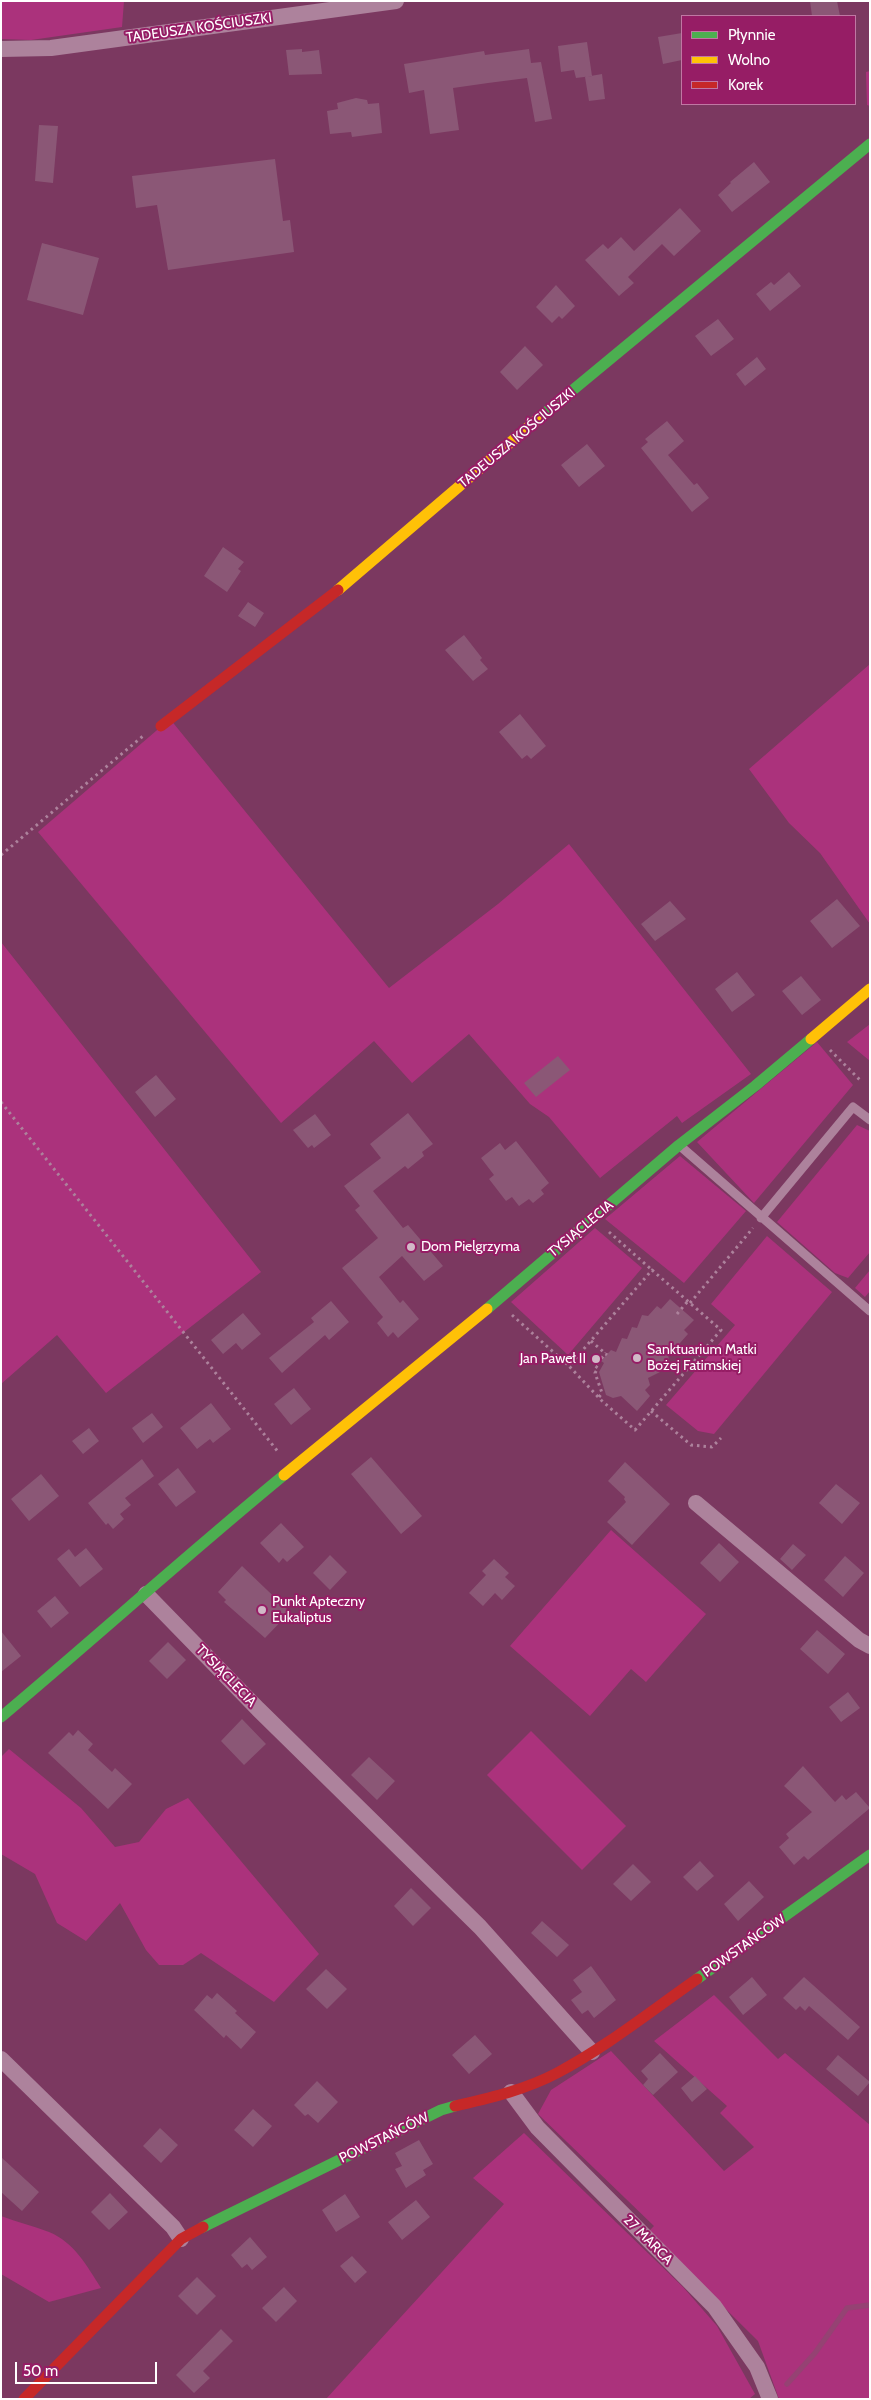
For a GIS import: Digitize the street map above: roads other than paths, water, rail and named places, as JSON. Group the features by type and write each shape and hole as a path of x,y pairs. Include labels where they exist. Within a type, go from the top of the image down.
{"street":[{"name":"TADEUSZA KOŚCIUSZKI","path":"1,49 51,48 396,1"},
{"name":"TADEUSZA KOŚCIUSZKI","path":"161,726 344,585 498,452 870,144"},
{"name":"TYSIĄCLECIA","path":"1,1718 146,1594 198,1546 496,1301 679,1145 755,1086 870,989"},
{"path":"696,1503 858,1640 870,1646"},
{"name":"TYSIĄCLECIA","path":"146,1594 480,1926 592,2052"},
{"name":"POWSTAŃCÓW","path":"24,2399 181,2239 441,2110 511,2092 556,2074 592,2052 787,1916 870,1855"},
{"path":"1,2059 173,2227 181,2239"},
{"name":"27 MARCA","path":"511,2092 537,2127 714,2306 757,2367 770,2399"}],"lane":[{"path":"761,1218 853,1107 870,1120"},
{"path":"679,1145 870,1311"}],"waterway":[{"path":"787,2384 815,2353 847,2308 870,2305"}],"place":[{"name":"Dom Pielgrzyma","path":"411,1247"},
{"name":"Sanktuarium Matki Bożej Fatimskiej","path":"637,1358"},
{"name":"Jan Paweł II","path":"596,1359"},
{"name":"Punkt Apteczny Eukaliptus","path":"262,1610"}]}
